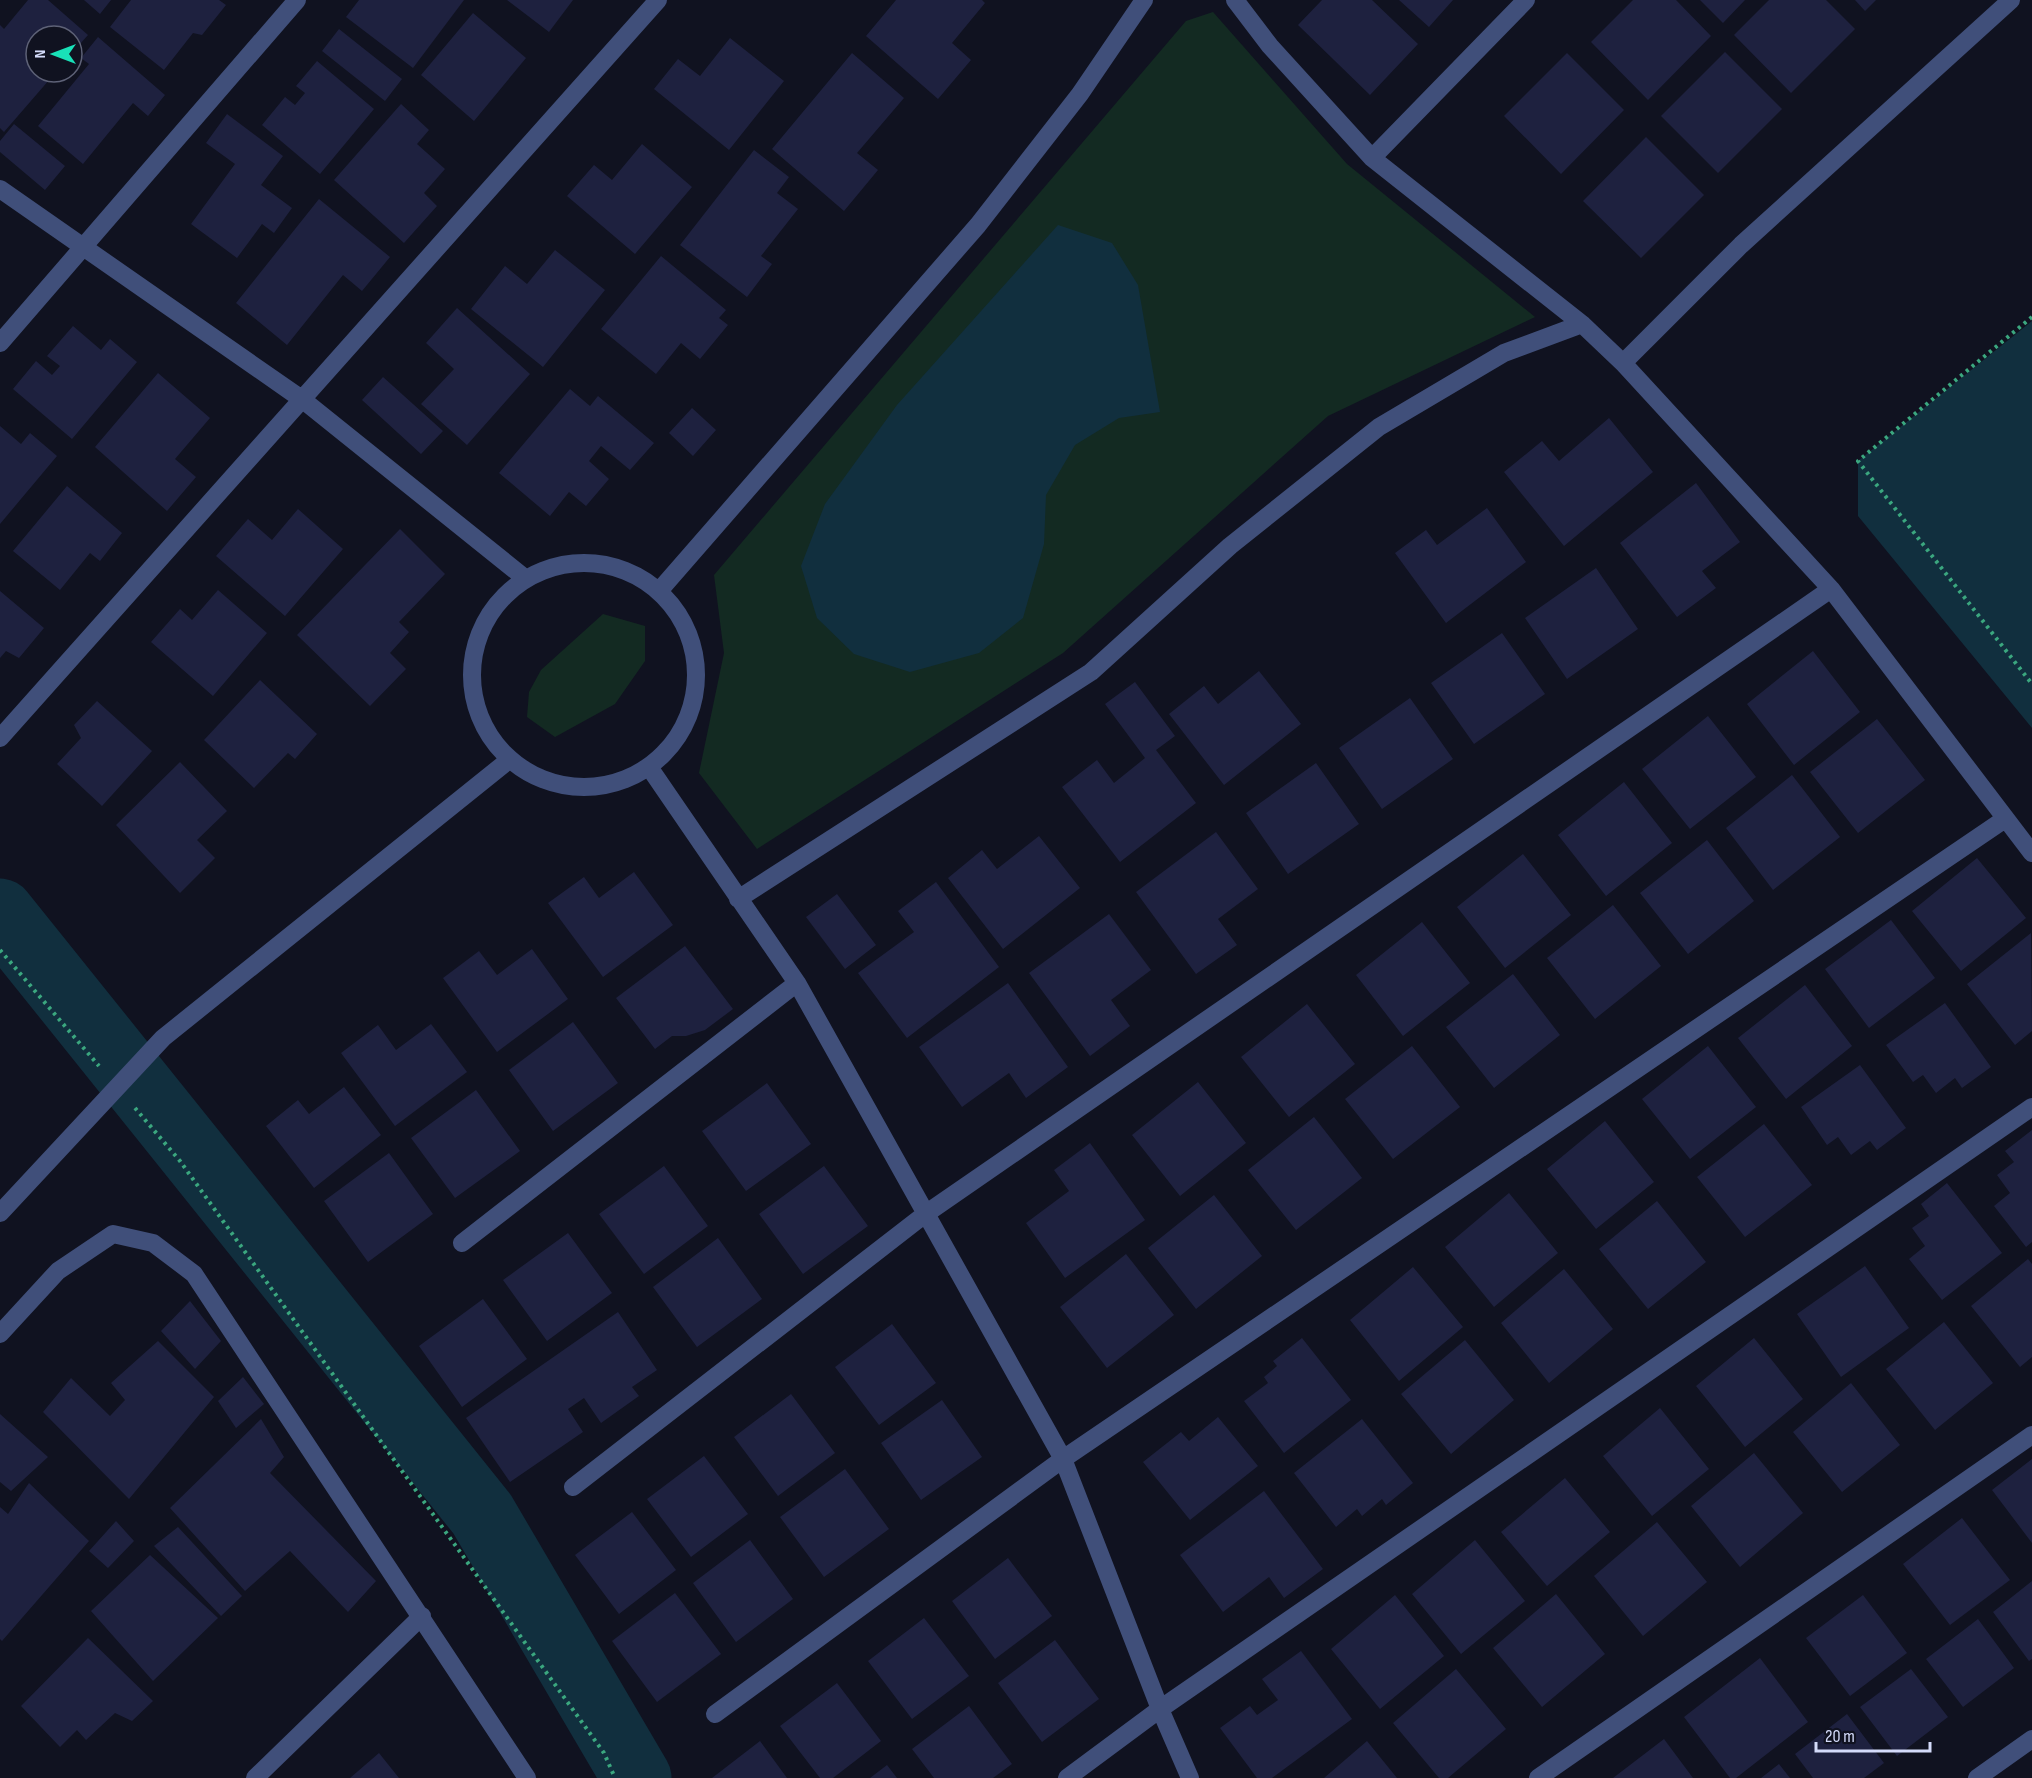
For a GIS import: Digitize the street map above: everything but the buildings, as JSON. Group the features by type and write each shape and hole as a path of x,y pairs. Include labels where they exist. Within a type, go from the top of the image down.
{"street":[{"path":"0,343 84,249 297,0"},
{"path":"0,738 658,0"},
{"path":"659,591 978,225 1080,94 1144,0"},
{"path":"1235,0 1270,46 1372,158 1582,324 1623,363 1831,589 2032,853"},
{"path":"1372,158 1526,0"},
{"path":"1623,363 1741,245 2011,0"},
{"path":"0,189 303,399 526,579"},
{"path":"738,899 1091,672 1230,546 1379,427 1504,353 1582,324"},
{"path":"572,561 609,564 642,577 670,601 689,633 697,669 693,706 676,740 649,767 615,784 578,788 541,780 509,760 485,730 472,694 472,656 484,621 507,591 526,579 537,571 572,561"},
{"path":"573,1487 924,1215 1831,589"},
{"path":"0,1213 163,1038 509,760"},
{"path":"649,767 797,983 924,1215 1063,1459 1160,1709 1190,1778"},
{"path":"716,1714 1063,1459 2005,819"},
{"path":"462,1243 797,983"},
{"path":"1067,1778 1160,1709 2032,1107"},
{"path":"0,1334 58,1271 113,1234 153,1243 194,1274 527,1778"},
{"path":"1538,1778 2032,1435"},
{"path":"255,1778 422,1616"},
{"path":"1977,1778 2032,1739"}],"path":[{"path":"2032,317 1858,461 2032,684"},
{"path":"0,950 105,1073"},
{"path":"127,1099 180,1161 222,1219 604,1753 615,1778"}],"green space":[{"path":"1213,12 1347,164 1535,317 1328,416 1063,653 757,849 699,773 724,653 714,575 1186,21"},
{"path":"603,614 645,626 645,661 615,704 555,737 527,717 529,692 541,670"}],"water":[{"path":"1058,225 1112,243 1138,285 1160,412 1119,418 1075,445 1046,495 1044,544 1023,618 979,653 910,672 854,654 817,618 801,566 825,504 897,405"},
{"path":"2032,321 2032,728 1858,516 1858,461"}],"waterway":[{"path":"0,913 482,1514 637,1778"}]}
